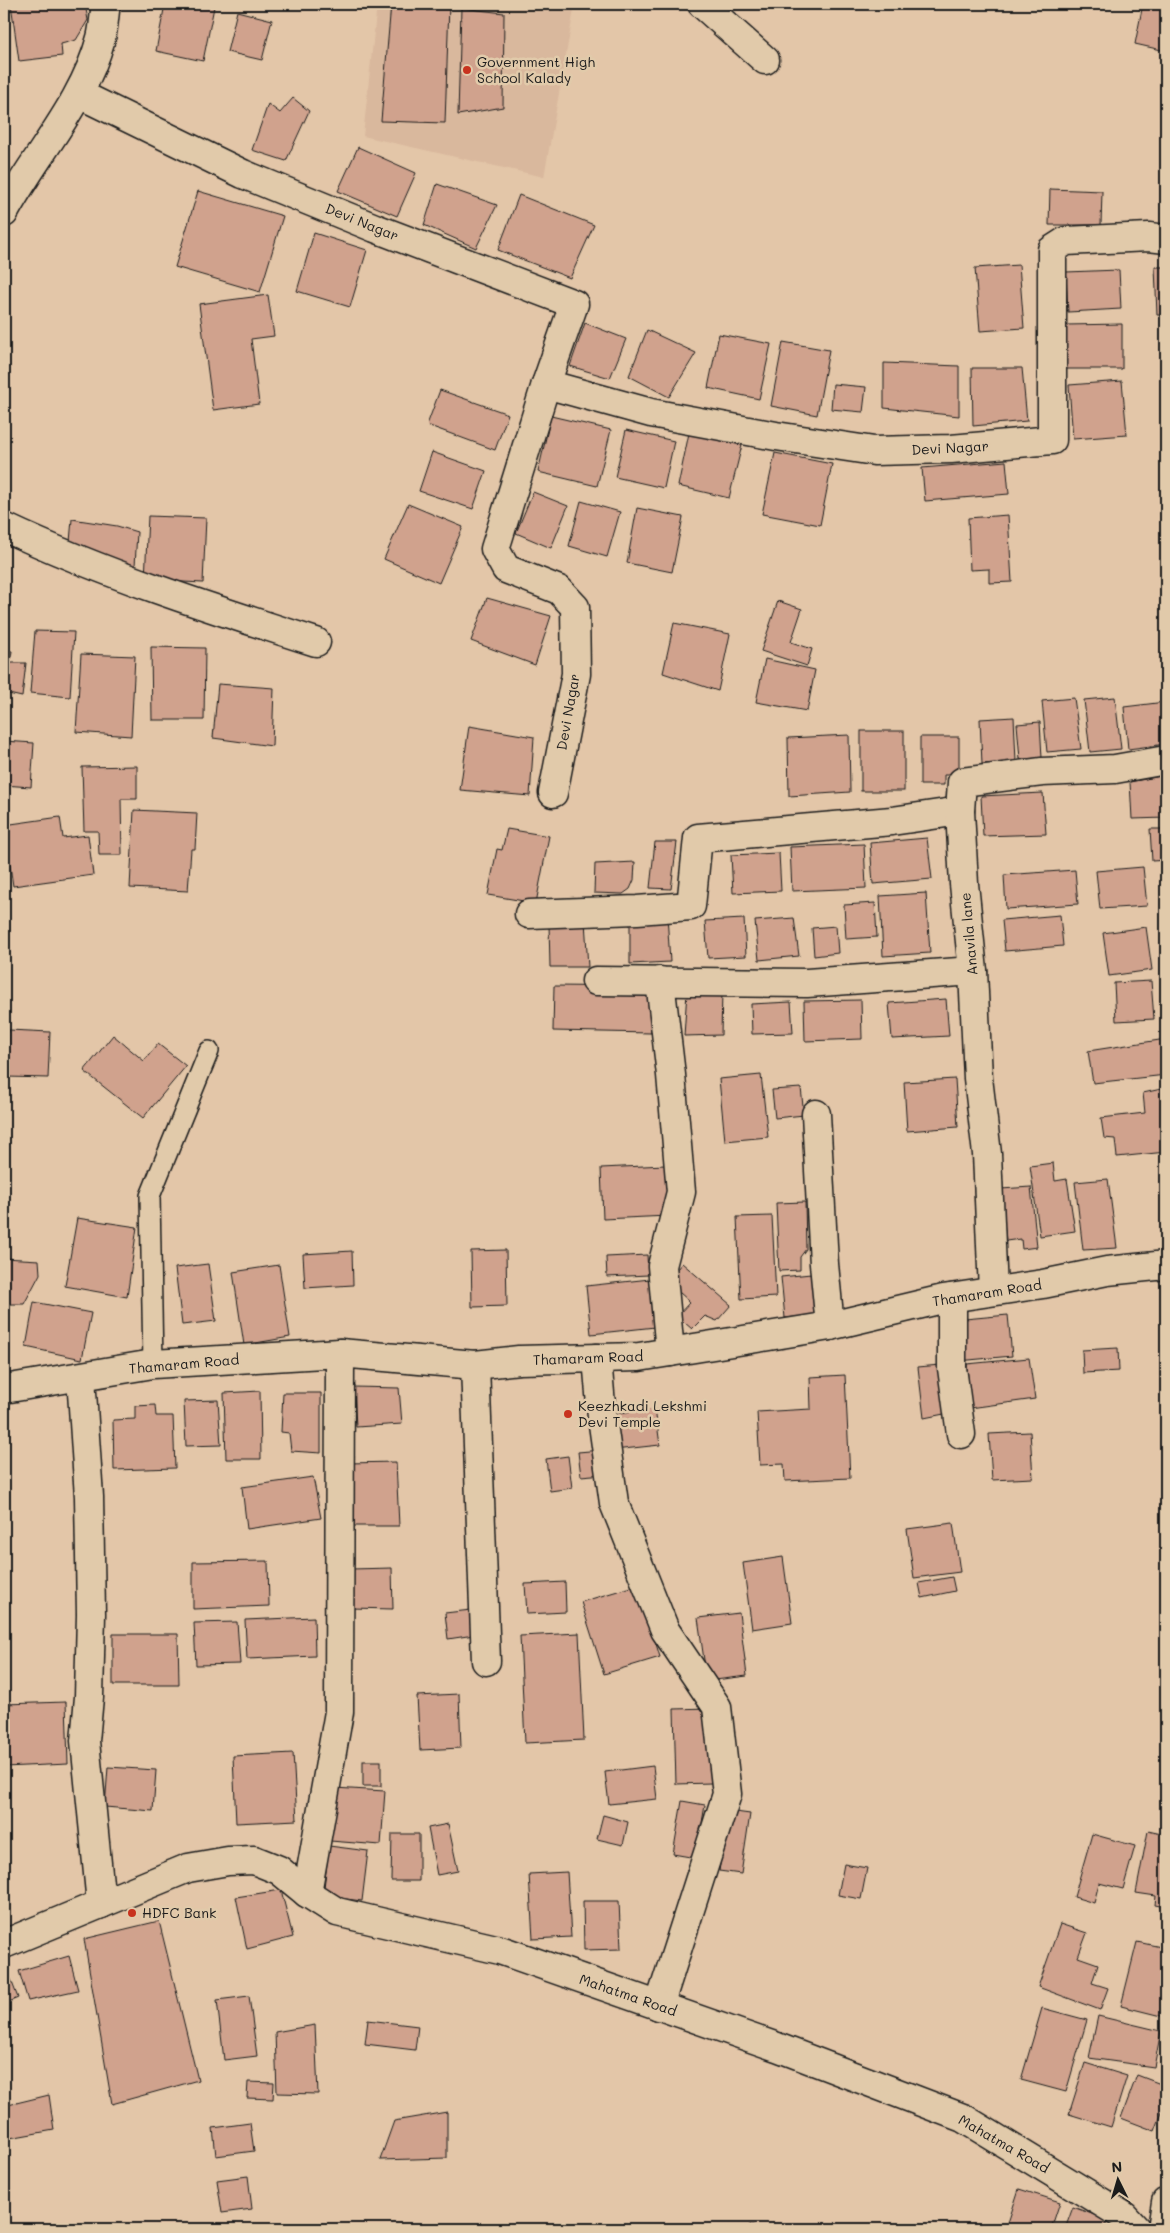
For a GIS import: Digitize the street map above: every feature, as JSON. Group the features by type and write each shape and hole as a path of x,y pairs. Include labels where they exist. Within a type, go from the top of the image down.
{"street":[{"path":"4,213 11,187 79,94 101,38 106,4"},
{"path":"702,4 766,60"},
{"name":"Devi Nagar","path":"79,94 243,174 375,228 574,304 546,384 495,549 506,569 559,590 575,607 576,674 553,793"},
{"name":"Devi Nagar","path":"546,384 651,413 776,436 874,451 951,449 1052,440 1052,250 1066,241 1149,237 1166,239"},
{"path":"4,527 63,554 316,642"},
{"name":"Anavila lane","path":"993,1291 987,1154 978,1078 973,971 964,884 960,811 962,782 1042,772 1115,768 1166,760"},
{"path":"529,914 691,906 698,838 892,821 960,811"},
{"path":"596,981 807,983 973,971"},
{"path":"660,982 671,1075 681,1192 662,1266 670,1352"},
{"path":"816,1114 824,1264 830,1326"},
{"name":"Thamaram Road","path":"4,1390 153,1364 340,1353 475,1365 519,1360 639,1357 830,1326 952,1298 1043,1284 1107,1271 1166,1265"},
{"path":"952,1298 952,1368 961,1434"},
{"path":"307,1892 339,1712 340,1353"},
{"path":"597,1358 602,1417 614,1503 664,1630 717,1707 727,1794 659,2006"},
{"path":"475,1365 486,1661"},
{"path":"81,1376 89,1497 91,1614 89,1697 84,1741 100,1904"},
{"name":"Mahatma Road","path":"4,1944 188,1868 228,1861 254,1860 279,1870 337,1912 500,1950 777,2047 963,2118 1124,2216 1136,2229"},
{"path":"1162,2229 1166,2202"}],"lane":[{"path":"153,1364 150,1196 209,1051"}],"shaded area":[{"name":"Government High School Kalady","path":"377,4 575,4 544,177 363,136"}],"building":[{"path":"11,4 85,4 88,20 76,40 61,44 62,56 19,61"},
{"path":"165,4 200,4 214,7 203,61 156,51"},
{"path":"391,4 449,4 445,123 381,121"},
{"path":"1143,4 1166,4 1166,51 1135,44"},
{"path":"461,8 504,13 503,107 458,115"},
{"path":"237,11 272,20 262,60 227,52"},
{"path":"293,98 309,111 286,161 252,150 268,104 280,113"},
{"path":"358,147 416,173 397,216 338,191"},
{"path":"1166,167 1166,217 1163,217"},
{"path":"437,184 497,205 476,248 424,225"},
{"path":"1050,189 1102,191 1101,225 1049,225"},
{"path":"198,191 283,216 260,292 175,267"},
{"path":"519,195 594,225 570,278 498,250"},
{"path":"314,233 367,250 350,307 297,291"},
{"path":"1019,265 1024,328 980,331 975,268"},
{"path":"1155,267 1166,267 1166,315 1157,315"},
{"path":"1119,270 1121,309 1068,312 1066,272"},
{"path":"268,295 274,336 251,339 259,404 213,410 199,304"},
{"path":"585,323 626,339 610,378 570,366"},
{"path":"1122,324 1122,369 1065,369 1066,325"},
{"path":"647,330 696,353 669,397 629,376"},
{"path":"719,334 771,344 759,399 708,388"},
{"path":"783,342 829,350 817,415 771,406"},
{"path":"884,363 959,366 959,416 884,408"},
{"path":"972,368 1022,368 1027,421 973,426"},
{"path":"1122,381 1127,435 1073,439 1069,385"},
{"path":"833,384 866,387 863,412 831,409"},
{"path":"440,390 508,414 495,450 427,425"},
{"path":"551,416 611,430 597,486 538,472"},
{"path":"626,430 674,441 664,488 615,477"},
{"path":"689,433 742,445 729,498 678,486"},
{"path":"432,452 486,471 473,509 419,491"},
{"path":"775,453 832,464 820,525 762,514"},
{"path":"1006,461 1009,494 925,501 922,468"},
{"path":"533,492 568,506 551,548 516,533"},
{"path":"581,501 620,512 607,557 569,546"},
{"path":"408,504 463,527 439,583 384,559"},
{"path":"637,508 683,517 672,572 627,563"},
{"path":"1008,515 1012,582 989,583 989,569 970,570 968,518"},
{"path":"148,516 206,518 203,583 145,580"},
{"path":"72,519 117,526 137,532 135,566 70,542"},
{"path":"487,598 551,616 535,665 471,641"},
{"path":"778,601 802,609 791,642 812,649 807,666 761,651"},
{"path":"674,623 730,634 718,691 663,673"},
{"path":"35,631 74,632 70,697 30,693"},
{"path":"151,647 205,648 204,720 152,720"},
{"path":"4,651 12,651 10,663 26,663 22,697 4,693"},
{"path":"81,654 135,656 131,736 76,732"},
{"path":"765,659 815,670 807,711 756,702"},
{"path":"218,684 274,688 272,746 213,738"},
{"path":"1115,697 1121,749 1090,752 1084,700"},
{"path":"1074,698 1081,749 1047,752 1042,701"},
{"path":"1165,702 1166,744 1128,749 1124,707"},
{"path":"1014,717 1016,762 982,764 980,719"},
{"path":"1040,722 1042,758 1020,759 1017,724"},
{"path":"469,726 534,737 530,796 460,790"},
{"path":"861,731 904,731 904,791 861,791"},
{"path":"849,735 850,792 789,796 788,738"},
{"path":"920,737 959,737 959,775 944,775 944,785 920,785"},
{"path":"4,741 34,743 31,787 4,785"},
{"path":"137,766 137,799 121,799 122,855 99,855 98,831 84,831 82,767"},
{"path":"1166,775 1166,818 1132,819 1130,782"},
{"path":"1043,793 1046,834 983,836 981,796"},
{"path":"134,810 197,813 195,849 191,849 188,891 130,888"},
{"path":"60,817 63,838 88,835 93,875 13,886 4,825"},
{"path":"507,829 549,836 536,903 488,895 497,849 502,850"},
{"path":"1150,829 1166,829 1166,860 1152,861"},
{"path":"927,838 932,879 873,884 870,843"},
{"path":"655,842 677,842 671,889 650,888"},
{"path":"864,844 866,888 792,891 790,847"},
{"path":"779,853 781,891 733,893 731,855"},
{"path":"635,862 634,880 630,889 623,894 594,893 595,864"},
{"path":"1143,867 1147,906 1100,909 1096,871"},
{"path":"1163,867 1166,867 1166,897"},
{"path":"1075,870 1078,904 1006,909 1004,875"},
{"path":"926,893 930,953 883,956 880,896"},
{"path":"875,903 877,937 846,939 844,905"},
{"path":"667,915 670,962 630,964 630,918"},
{"path":"1060,915 1063,946 1005,951 1002,920"},
{"path":"794,918 799,956 759,960 755,921"},
{"path":"744,919 746,956 708,958 705,921"},
{"path":"585,921 588,967 550,967 549,923"},
{"path":"836,926 838,953 814,956 812,928"},
{"path":"1146,927 1152,970 1109,976 1103,933"},
{"path":"1151,981 1154,1019 1116,1021 1114,983"},
{"path":"554,986 652,987 651,1033 553,1031"},
{"path":"687,992 722,992 721,1035 684,1036"},
{"path":"946,999 949,1036 892,1039 889,1003"},
{"path":"861,1000 862,1039 805,1041 804,1001"},
{"path":"791,1002 793,1033 752,1034 751,1004"},
{"path":"9,1030 50,1032 48,1078 7,1077"},
{"path":"113,1035 144,1061 158,1044 186,1066 143,1118 84,1071"},
{"path":"1166,1039 1166,1075 1093,1083 1088,1051"},
{"path":"761,1075 768,1137 725,1141 719,1079"},
{"path":"955,1079 958,1127 907,1131 904,1082"},
{"path":"801,1088 804,1115 775,1118 772,1090"},
{"path":"1166,1088 1166,1152 1117,1157 1115,1139 1104,1138 1101,1118 1145,1113 1143,1093"},
{"path":"1053,1163 1055,1181 1067,1179 1075,1231 1040,1236 1030,1166"},
{"path":"665,1165 668,1216 603,1219 601,1168"},
{"path":"1108,1179 1117,1248 1083,1250 1075,1182"},
{"path":"1031,1187 1037,1247 1022,1249 1021,1239 1006,1241 1001,1189"},
{"path":"805,1202 806,1249 800,1257 800,1270 779,1271 776,1203"},
{"path":"772,1216 776,1297 741,1299 737,1217"},
{"path":"77,1218 137,1227 127,1297 65,1286"},
{"path":"506,1250 507,1306 472,1307 471,1251"},
{"path":"352,1251 353,1285 305,1288 303,1254"},
{"path":"647,1255 648,1275 607,1277 606,1257"},
{"path":"4,1258 39,1260 40,1274 24,1304 4,1304"},
{"path":"682,1263 731,1305 717,1321 705,1316 692,1329 677,1316 690,1302 667,1281"},
{"path":"208,1264 216,1321 182,1325 175,1268"},
{"path":"279,1265 290,1337 244,1345 233,1272"},
{"path":"811,1274 815,1315 785,1318 781,1277"},
{"path":"650,1279 655,1327 591,1334 586,1286"},
{"path":"34,1302 91,1313 82,1359 26,1347"},
{"path":"1008,1315 1012,1356 958,1361 954,1320"},
{"path":"1118,1348 1119,1371 1083,1373 1082,1350"},
{"path":"1029,1358 1035,1399 970,1408 967,1364"},
{"path":"940,1365 949,1413 924,1418 918,1367"},
{"path":"845,1375 850,1478 785,1481 784,1464 760,1465 757,1412 811,1409 810,1377"},
{"path":"354,1387 399,1388 402,1424 356,1427"},
{"path":"260,1391 261,1459 226,1459 224,1393"},
{"path":"283,1393 321,1393 321,1453 291,1451 289,1433 281,1432"},
{"path":"218,1400 221,1445 186,1446 184,1401"},
{"path":"155,1405 156,1416 173,1416 175,1468 114,1470 113,1420 135,1419 135,1406"},
{"path":"655,1409 660,1445 614,1450 609,1414"},
{"path":"1030,1432 1033,1478 992,1480 989,1434"},
{"path":"601,1450 604,1474 581,1476 578,1452"},
{"path":"568,1456 572,1488 550,1491 546,1459"},
{"path":"396,1462 399,1526 348,1526 348,1463"},
{"path":"313,1477 321,1518 247,1529 242,1487"},
{"path":"953,1523 960,1572 914,1578 907,1529"},
{"path":"783,1557 792,1623 752,1629 743,1563"},
{"path":"268,1561 269,1606 193,1609 193,1562"},
{"path":"392,1568 393,1609 351,1608 351,1569"},
{"path":"952,1577 955,1591 922,1598 919,1583"},
{"path":"565,1582 566,1612 527,1614 525,1584"},
{"path":"638,1585 660,1657 604,1674 581,1602"},
{"path":"471,1610 474,1635 448,1639 445,1613"},
{"path":"739,1613 747,1676 707,1681 698,1618"},
{"path":"314,1617 315,1656 247,1659 245,1620"},
{"path":"237,1622 240,1664 196,1665 194,1623"},
{"path":"579,1633 584,1740 525,1743 520,1636"},
{"path":"113,1634 178,1634 179,1685 113,1685"},
{"path":"459,1694 461,1748 420,1750 417,1696"},
{"path":"66,1702 68,1764 4,1767 4,1704"},
{"path":"709,1708 711,1783 676,1784 674,1709"},
{"path":"293,1753 297,1820 236,1823 233,1756"},
{"path":"363,1761 381,1761 381,1786 363,1786"},
{"path":"653,1766 657,1799 609,1804 605,1772"},
{"path":"108,1767 156,1770 153,1811 105,1807"},
{"path":"334,1788 385,1791 381,1845 330,1841"},
{"path":"682,1801 705,1805 696,1858 673,1854"},
{"path":"728,1811 750,1814 741,1874 719,1871"},
{"path":"603,1815 628,1822 623,1845 597,1839"},
{"path":"448,1824 458,1871 437,1875 428,1828"},
{"path":"1148,1831 1166,1835 1166,1907 1155,1905 1156,1896 1136,1893"},
{"path":"392,1834 419,1834 419,1881 391,1881"},
{"path":"1092,1834 1135,1846 1123,1889 1099,1883 1094,1903 1074,1897"},
{"path":"329,1846 368,1851 362,1901 323,1896"},
{"path":"844,1864 867,1868 861,1899 838,1895"},
{"path":"567,1872 571,1937 533,1939 529,1874"},
{"path":"281,1890 293,1937 247,1949 236,1897"},
{"path":"583,1901 619,1901 621,1949 584,1950"},
{"path":"159,1921 198,2080 112,2104 84,1939"},
{"path":"1060,1924 1087,1933 1078,1957 1098,1964 1092,1983 1108,1988 1100,2010 1038,1987"},
{"path":"1137,1942 1166,1948 1165,2017 1121,2006"},
{"path":"69,1956 78,1990 28,2001 19,1971"},
{"path":"8,1972 18,1998 4,2004 4,1973"},
{"path":"249,1996 257,2056 224,2060 217,2000"},
{"path":"1042,2008 1087,2020 1066,2092 1021,2080"},
{"path":"1098,2016 1161,2031 1154,2067 1089,2058"},
{"path":"368,2020 418,2026 415,2050 365,2044"},
{"path":"315,2025 318,2094 277,2093 275,2032"},
{"path":"1085,2063 1127,2076 1111,2127 1069,2114"},
{"path":"1137,2075 1166,2086 1166,2102 1155,2131 1121,2118"},
{"path":"248,2082 274,2083 273,2099 247,2098"},
{"path":"49,2095 54,2130 4,2139 4,2106"},
{"path":"447,2112 447,2158 380,2160 394,2121"},
{"path":"250,2123 254,2151 216,2156 213,2128"},
{"path":"248,2176 252,2209 222,2213 217,2180"},
{"path":"1019,2189 1060,2202 1051,2229 1006,2229"},
{"path":"1073,2207 1108,2220 1104,2229 1065,2229"},
{"path":"750,2225 757,2229 746,2229"}],"place":[{"name":"Government High School Kalady","path":"467,70"},
{"name":"Keezhkadi Lekshmi Devi Temple","path":"568,1414"},
{"name":"HDFC Bank","path":"132,1913"}]}
